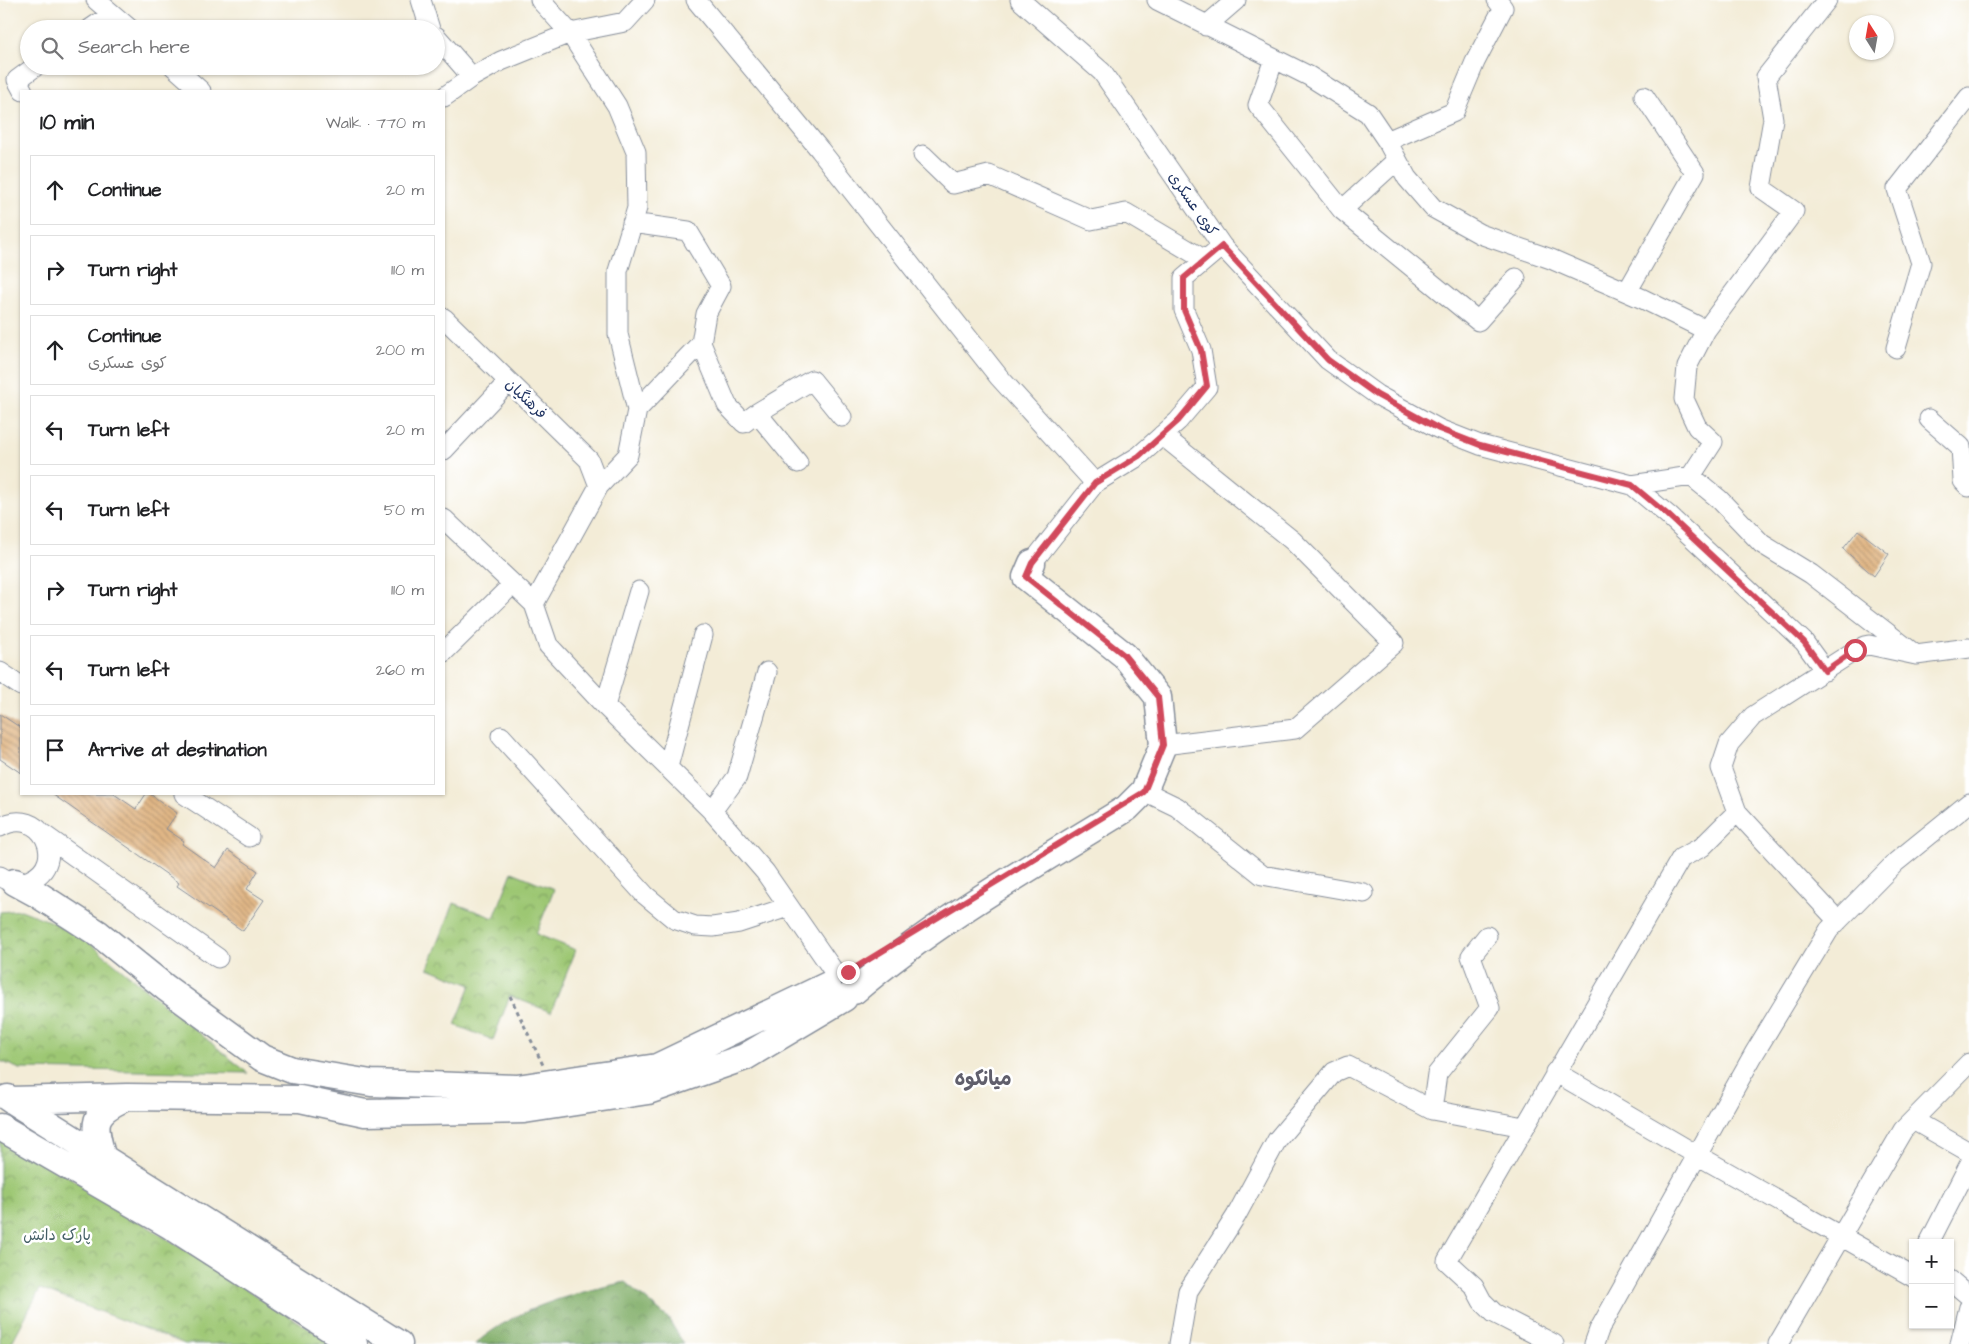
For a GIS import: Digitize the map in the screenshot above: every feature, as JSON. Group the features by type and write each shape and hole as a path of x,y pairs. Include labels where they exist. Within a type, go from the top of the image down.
{"main road":[{"path":"7,879 36,894 99,934 166,988 262,1058 292,1070 371,1083 517,1088 657,1066 890,962 995,889 1127,808 1144,792 1163,745 1158,697 1124,655 1026,577 1032,563"},
{"path":"6,1097 300,1099 365,1113 524,1110 648,1091 744,1057 842,984"},
{"path":"6,1097 399,1344"},
{"path":"103,1159 95,1131 99,1115 112,1104 127,1097"},
{"path":"0,1127 172,1226 354,1344"}],"street":[{"path":"96,0 119,20"},
{"path":"421,0 427,20"},
{"path":"534,604 599,486 628,456 637,410 618,334 618,271 637,208 636,152 617,106 570,33 540,0"},
{"path":"445,96 472,77 501,61 570,33 625,22 645,0"},
{"path":"696,0 820,150 999,377 1095,483"},
{"name":"کوی عسکری","path":"1020,0 1102,72 1222,246 1328,360 1377,395 1439,429 1480,445 1632,485"},
{"path":"1157,0 1309,76 1368,113 1387,141 1407,178 1434,208 1480,234 1551,259 1627,292 1706,330"},
{"path":"1206,26 1236,0"},
{"path":"1387,141 1454,112 1475,62 1503,8 1497,0"},
{"path":"1691,476 1713,442 1697,427 1684,398 1687,367 1706,330 1794,212 1761,188 1773,119 1766,77 1827,0"},
{"path":"103,20 112,14"},
{"path":"445,46 472,77"},
{"path":"1274,59 1258,105 1342,210 1478,321 1516,278"},
{"path":"22,90 17,80 24,75"},
{"path":"182,75 200,90"},
{"path":"1627,292 1695,173 1644,96"},
{"path":"1896,348 1921,263 1897,190 1969,97"},
{"path":"923,155 953,184 989,175 1091,220 1126,213 1205,260"},
{"path":"1342,210 1397,160"},
{"path":"632,223 688,231 721,286 706,314 701,344 727,405 744,423 757,413 812,380 842,417"},
{"path":"1032,563 1095,483 1139,456 1178,421 1207,386 1201,350 1184,310 1184,278 1222,246"},
{"name":"فرهنگیان","path":"445,319 590,460 599,486"},
{"path":"637,410 701,344"},
{"path":"445,449 508,382"},
{"path":"757,413 798,463"},
{"path":"1929,419 1961,447 1963,481 1969,487"},
{"path":"1162,435 1293,541 1394,644 1295,729 1163,745"},
{"path":"1632,485 1691,476 1719,499 1762,544 1811,574 1916,655"},
{"path":"1632,485 1668,515 1804,642 1825,671"},
{"path":"445,520 534,604 548,645 605,706 712,811 765,872 842,984"},
{"path":"445,651 513,584"},
{"path":"605,706 639,591"},
{"path":"668,767 704,635"},
{"path":"1838,921 1737,812 1721,768 1729,744 1753,716 1860,648 1870,645 1916,655 1969,648"},
{"path":"0,672 20,685"},
{"path":"712,811 737,777 767,672"},
{"path":"501,736 645,895 674,919 695,926 713,927 739,923 788,907"},
{"path":"1144,792 1177,807 1262,875 1364,893"},
{"path":"186,795 249,837"},
{"path":"1586,1344 1596,1337 1755,1052 1829,930 1896,862 1969,802"},
{"path":"0,810 9,824 27,823 36,827 43,834 218,958"},
{"path":"1554,1344 1494,1313 1482,1300 1474,1286 1447,1261 1555,1072 1681,858 1702,847 1737,812"},
{"path":"7,879 25,882 34,878 42,871 46,864 48,849 43,834"},
{"path":"1432,1110 1436,1074 1490,1008 1471,956 1487,936"},
{"path":"1778,1344 1903,1130 1969,1063"},
{"path":"1179,1344 1188,1291 1236,1216 1277,1140 1334,1072 1348,1066 1432,1110 1524,1127"},
{"path":"1555,1072 1909,1275"},
{"path":"1913,1120 1969,1152"},
{"path":"1931,1239 1969,1165"},
{"path":"1954,1283 1969,1296"},
{"path":"1954,1300 1969,1308 1960,1343"}],"path":[{"path":"510,996 551,1083"}],"green space":[{"path":"512,872 554,889 536,934 576,950 551,1012 510,996 493,1040 455,1025 471,985 428,968 454,903 494,918"},
{"path":"21,910 75,931 248,1073 20,1069 0,1061 0,912"},
{"name":"پارک دانش","path":"0,1133 333,1344 185,1344 40,1289 11,1344 0,1344"},
{"path":"625,1282 668,1318 684,1344 475,1344 491,1331 527,1311 565,1297"}],"building":[{"path":"1858,530 1889,554 1874,576 1843,549"},
{"path":"0,714 20,727 20,772 0,759"},
{"path":"53,795 115,795 136,809 145,795 151,795 177,813 166,829 184,841 182,844 216,868 228,850 258,871 247,889 264,900 243,931 177,886 179,883"}],"district":[{"name":"میانکوه","path":"983,1079"}],"route":[{"path":"848,972 1144,792 1163,745 1158,697 1124,655 1026,577 1032,563 1095,483 1139,456 1178,421 1207,386 1201,350 1184,310 1184,278 1222,246 1328,360 1377,395 1439,429 1480,445 1632,485 1668,515 1804,642 1825,671 1855,650"}]}
